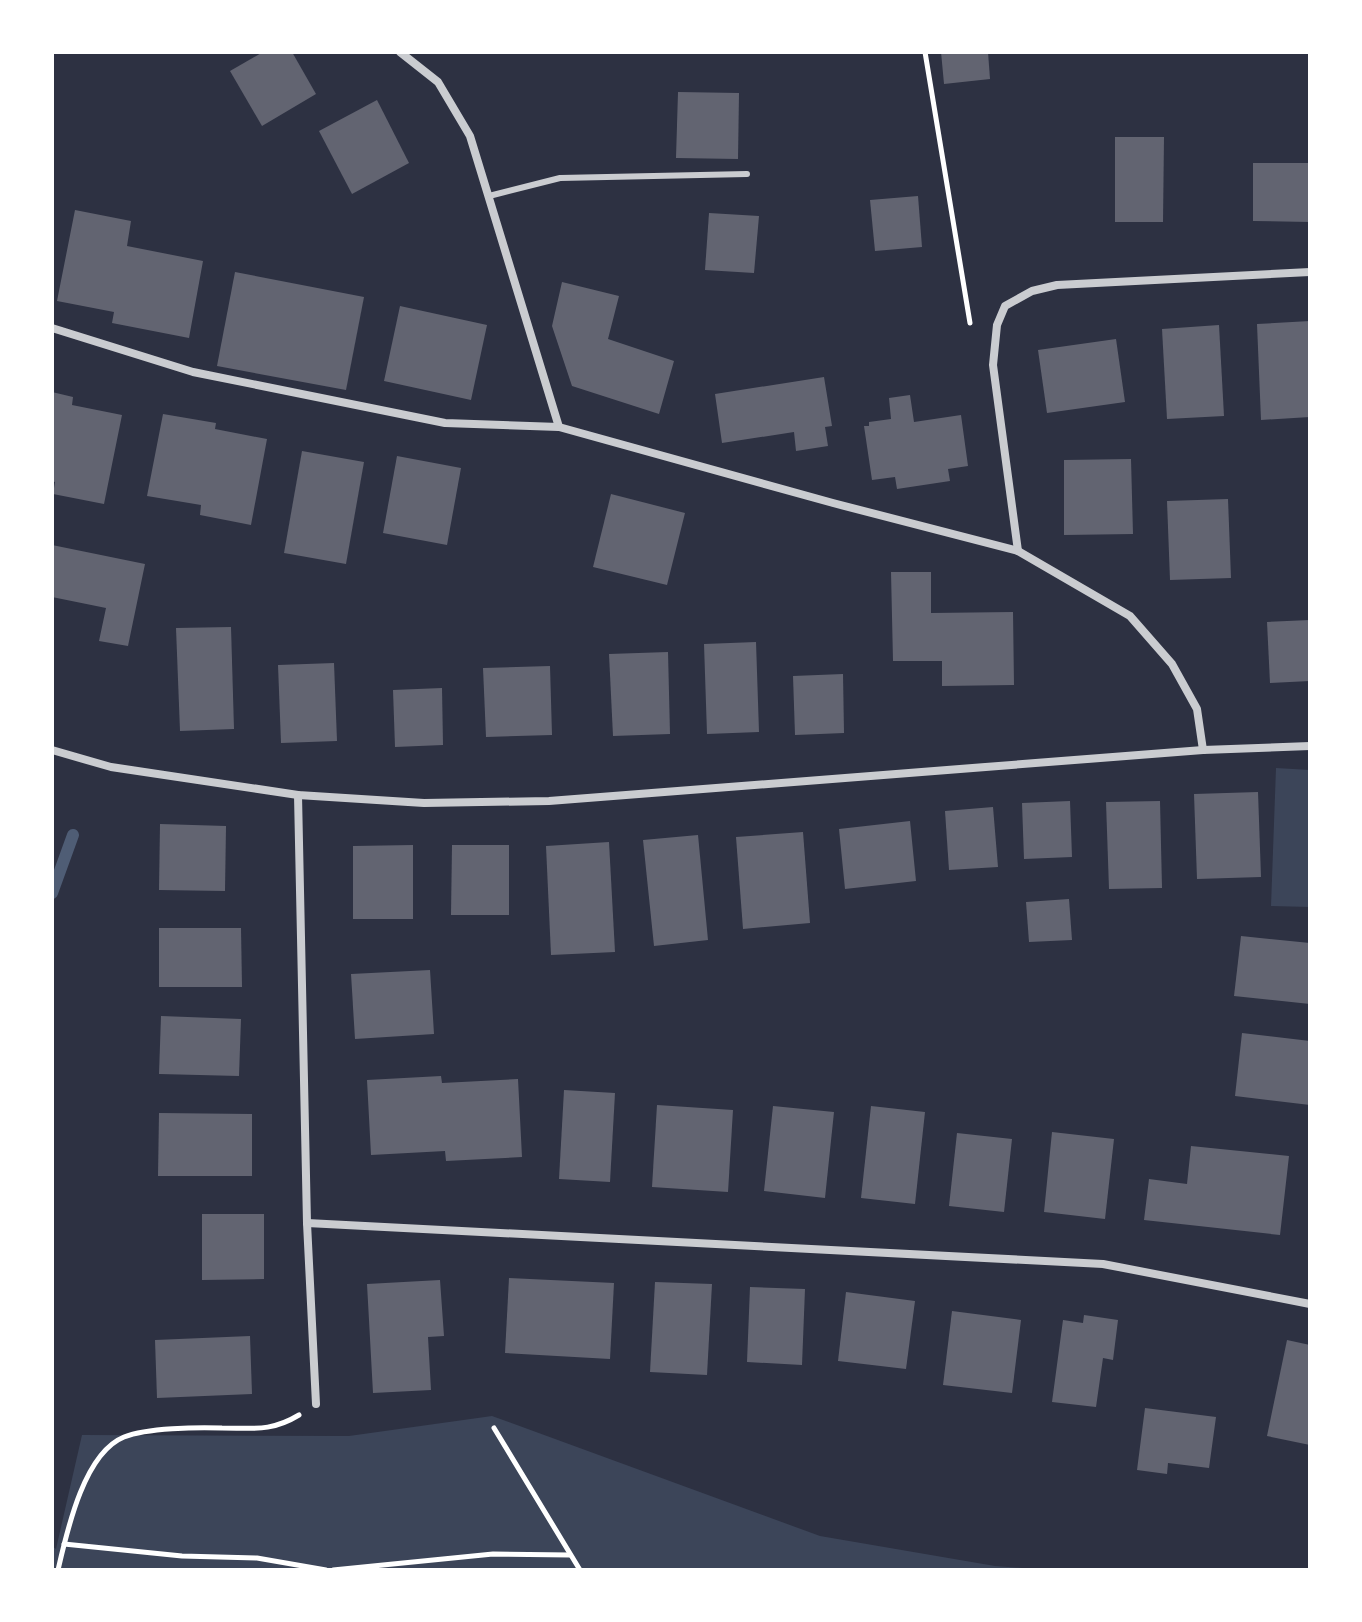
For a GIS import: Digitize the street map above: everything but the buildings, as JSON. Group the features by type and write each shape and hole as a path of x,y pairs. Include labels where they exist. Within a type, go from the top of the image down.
{"street":[{"path":"400,52 438,82 470,136 559,427"},
{"path":"1018,551 993,365 997,325 1005,306 1032,291 1057,285 1310,272"},
{"path":"52,328 193,372 445,423 559,427 1018,551 1130,616 1172,664 1197,709 1203,750"},
{"path":"52,750 111,767 298,795 424,803 549,801 1203,750 1310,746"},
{"path":"298,795 307,1223 316,1404"},
{"path":"307,1223 1103,1264 1310,1304"}],"lane":[{"path":"489,196 560,178 747,174"}],"path":[{"path":"925,52 966,305"},
{"path":"58,1570 82,1488 95,1461 122,1437 141,1431 267,1428 284,1424 316,1404"},
{"path":"494,1428 580,1570"},
{"path":"64,1544 182,1556 257,1558 326,1570"},
{"path":"333,1570 493,1554 570,1555"}],"shaded area":[{"path":"1276,768 1310,770 1310,907 1271,906"},
{"path":"492,1416 820,1536 995,1566 1048,1570 52,1570 52,1546 56,1549 82,1435 349,1436"}],"waterway":[{"path":"52,893 73,835"}]}
